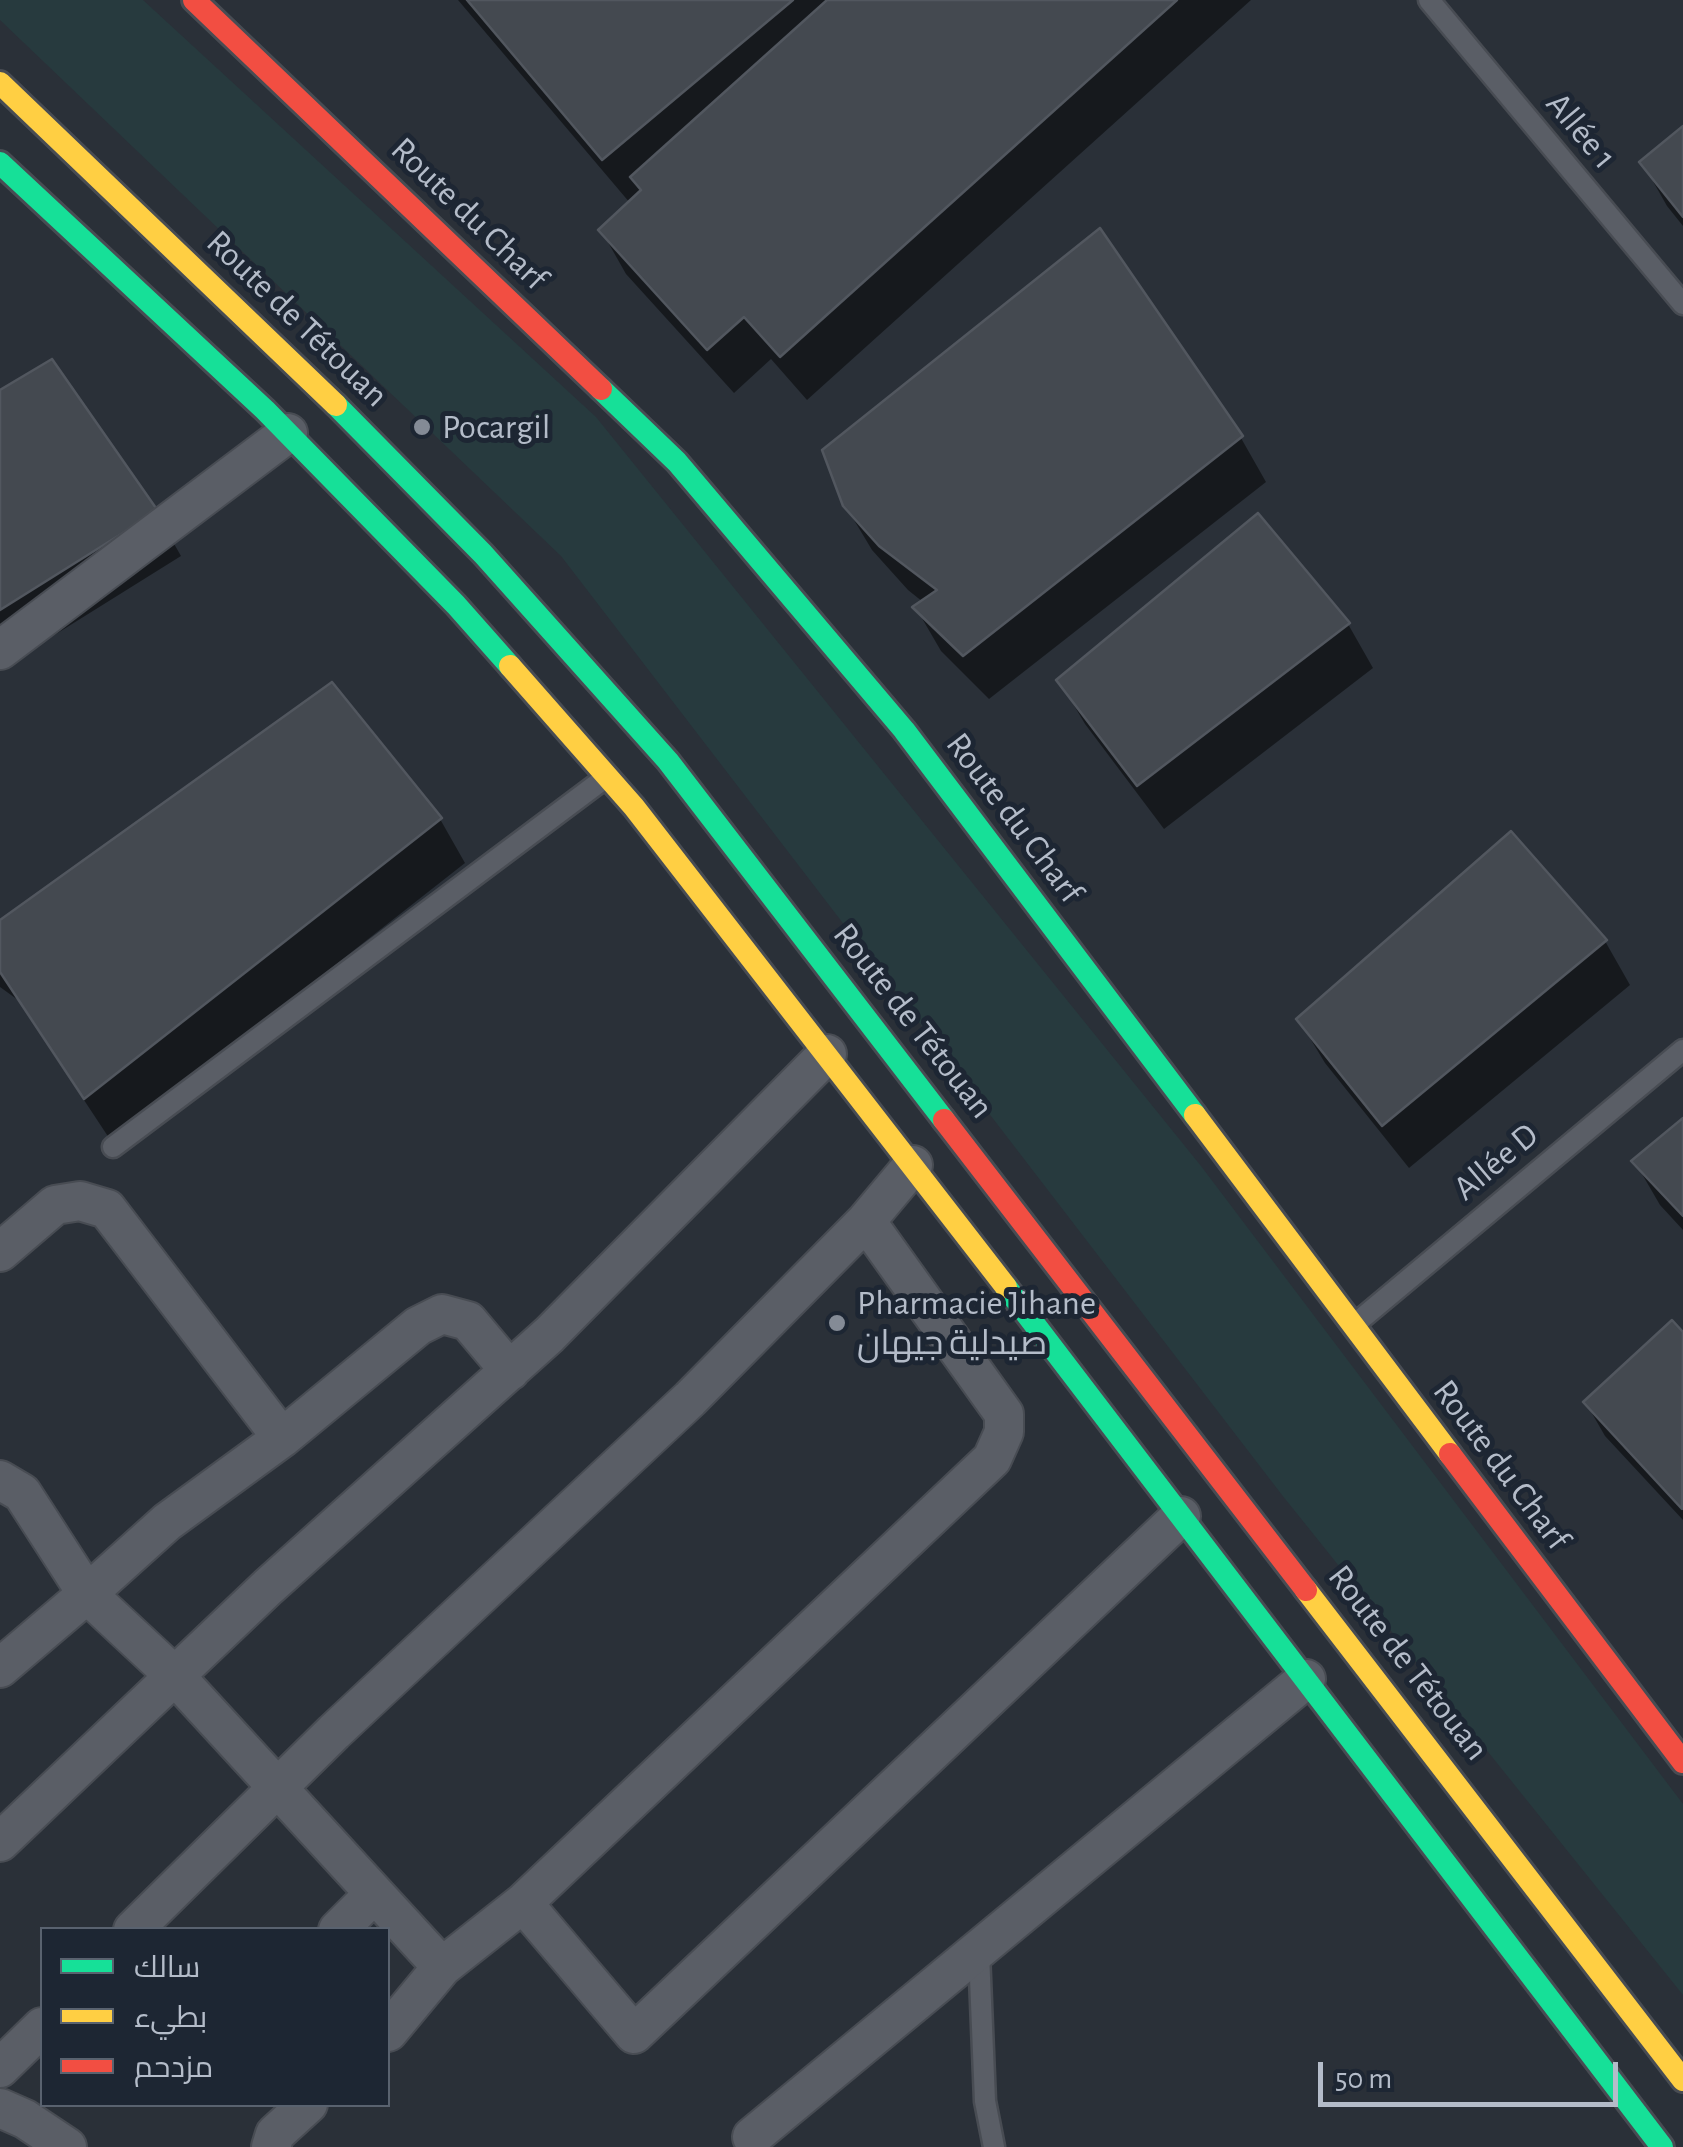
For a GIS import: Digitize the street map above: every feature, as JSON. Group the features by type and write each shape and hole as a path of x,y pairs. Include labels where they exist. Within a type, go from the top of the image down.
{"main road":[{"name":"Route du Charf","path":"194,0 677,462 904,730 1683,1762"},
{"name":"Route de Tétouan","path":"0,82 289,357 442,512 668,762 1683,2080"},
{"path":"0,163 288,433 456,605 607,776 913,1165 1662,2147"}],"street":[{"path":"0,650 288,433"},
{"path":"0,1842 268,1587 510,1371 826,1054"},
{"path":"135,1927 334,1732 690,1399 866,1221 913,1165"},
{"path":"0,1252 55,1205 80,1201 107,1209 282,1438"},
{"path":"390,2030 442,1967 523,1903 992,1459 1004,1432 1004,1414 866,1221"},
{"path":"0,1668 168,1522 282,1438 418,1326 442,1314 468,1322 510,1371"},
{"path":"0,1480 22,1493 87,1594 176,1677 442,1967"},
{"path":"523,1903 634,2034 1181,1516"},
{"path":"752,2137 1306,1679"},
{"path":"341,1927 374,1894"},
{"path":"0,2068 40,2029"},
{"path":"271,2147 275,2134 305,2107"},
{"path":"0,2108 26,2119 67,2147"}],"lane":[{"name":"Allée 1","path":"1428,0 1683,304"},
{"path":"113,1147 607,776"},
{"name":"Allée D","path":"1352,1326 1683,1050"},
{"path":"979,1953 985,2100 994,2147"}],"green space":[{"path":"0,0 143,0 596,417 1201,1166 1683,1804 1683,1995 1282,1495 561,556 0,20"}],"building":[{"path":"467,0 793,0 602,160"},
{"path":"827,0 1177,0 780,357 744,317 707,350 598,230 641,190 630,177"},
{"path":"1683,126 1683,217 1639,162"},
{"path":"1100,228 1243,436 963,656 912,607 937,590 879,546 843,506 822,450"},
{"path":"52,359 158,511 0,610 0,390"},
{"path":"1258,513 1350,623 1137,786 1056,680"},
{"path":"332,682 442,818 84,1099 0,972 0,920"},
{"path":"1511,831 1607,940 1382,1126 1296,1019"},
{"path":"1683,1118 1683,1216 1631,1161"},
{"path":"1672,1320 1683,1332 1682,1509 1583,1402"}],"traffic: fast":[{"path":"0,163 265,410 456,605 510,666"},
{"path":"601,389 677,462 904,730 1195,1115"},
{"path":"336,405 483,554 668,761 944,1120"},
{"path":"1006,1287 1662,2147"}],"traffic: slow":[{"path":"0,83 336,405"},
{"path":"510,666 634,807 1006,1287"},
{"path":"1195,1115 1450,1454"},
{"path":"1306,1590 1683,2080"}],"traffic: jam":[{"path":"194,0 601,389"},
{"path":"944,1120 1306,1590"},
{"path":"1450,1454 1683,1762"}],"place":[{"name":"Pocargil","path":"422,427"},
{"name":"Pharmacie Jihane صيدلية جيهان","path":"837,1323"}]}
